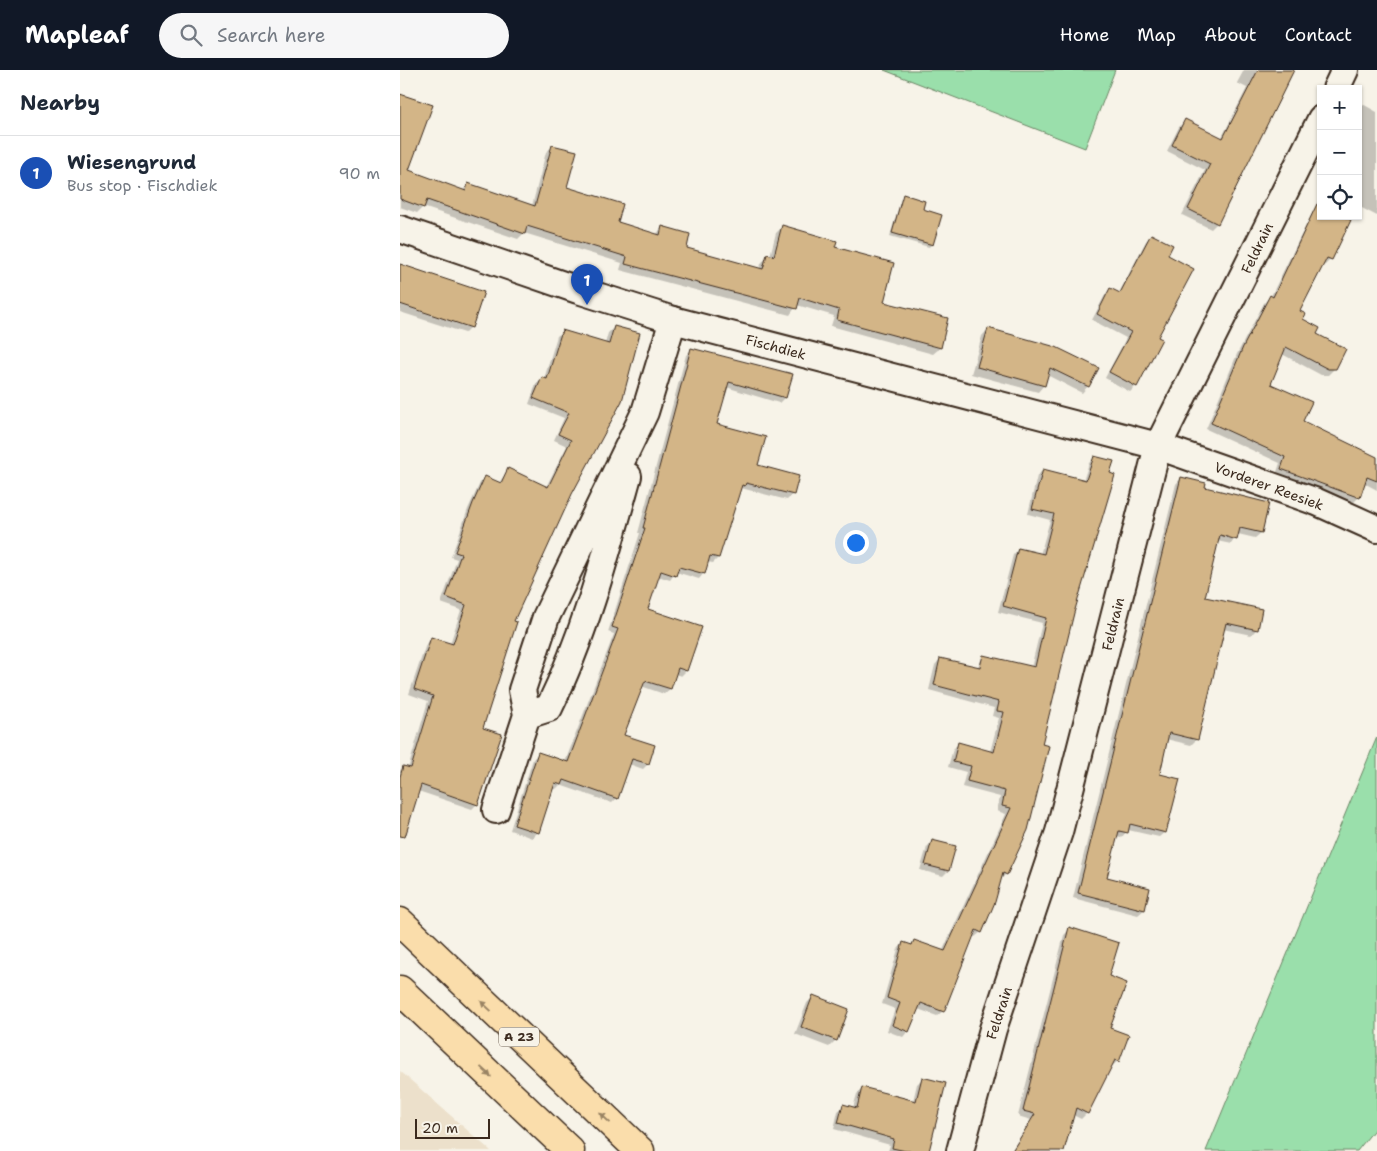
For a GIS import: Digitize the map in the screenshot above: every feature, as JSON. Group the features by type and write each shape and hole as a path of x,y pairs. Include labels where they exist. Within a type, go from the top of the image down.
{"highway":[{"name":"A 23","path":"400,922 640,1151"},
{"path":"400,990 570,1151"}],"street":[{"path":"1338,85 1345,70"},
{"name":"Feldrain","path":"960,1151 994,1029 1059,832 1158,446 1317,127"},
{"name":"Fischdiek","path":"400,229 578,290 673,320 1158,446"},
{"path":"527,715 549,708 569,667 600,575 645,412 673,320"},
{"path":"496,810 527,715 522,690 546,617 645,412"},
{"name":"Vorderer Reesiek","path":"1158,446 1317,502 1377,529"}],"shaded area":[{"path":"400,1071 491,1151 400,1151"}],"green space":[{"path":"884,70 1115,70 1085,148"},
{"path":"1377,737 1377,1126 1357,1151 1206,1151"}],"building":[{"path":"1258,70 1294,70 1218,224 1188,209 1210,164 1172,145 1185,119 1223,138"},
{"path":"400,94 433,105 409,170 466,191 468,183 535,206 552,145 577,151 567,187 623,204 618,222 660,235 662,226 690,234 687,248 763,269 767,254 774,256 782,225 837,241 835,247 894,263 884,302 948,318 941,348 837,320 839,310 800,298 797,309 625,264 627,257 527,226 525,234 427,200 424,208 400,199"},
{"path":"903,194 925,201 923,209 942,215 933,245 892,233"},
{"path":"1317,204 1317,220 1351,220 1332,260 1327,258 1300,311 1306,314 1303,319 1320,328 1317,334 1346,349 1336,369 1328,369 1286,347 1271,384 1312,402 1303,421 1377,457 1377,481 1367,477 1360,498 1281,469 1285,457 1211,423 1243,347 1270,295 1273,297"},
{"path":"1151,234 1173,245 1168,255 1194,269 1158,337 1162,339 1137,387 1109,372 1131,332 1097,314 1110,288 1120,293"},
{"path":"400,264 484,292 472,328 400,304"},
{"path":"614,326 640,333 622,401 572,494 514,621 517,622 483,728 502,734 478,805 421,785 405,837 400,836 400,777 403,766 411,768 433,696 414,689 431,637 453,644 466,605 446,597 461,554 455,552 473,503 485,476 501,483 508,468 548,487 571,440 558,434 569,413 533,398 542,377 547,379 562,330 609,344"},
{"path":"988,328 1056,347 1099,368 1089,387 1050,368 1045,386 977,367"},
{"path":"691,348 793,374 786,398 729,382 717,424 766,437 758,465 799,476 794,495 746,483 745,486 742,485 719,558 710,556 705,574 679,567 676,576 661,571 648,609 702,627 687,671 678,668 671,689 645,681 624,735 655,745 649,764 632,759 618,799 564,780 562,785 555,783 539,833 514,825 538,752 568,762 618,629 612,627 645,528 643,528"},
{"path":"1094,456 1114,461 1110,473 1115,475 1074,613 1042,744 1049,746 1028,830 1007,875 1003,873 995,902 982,933 976,930 944,1012 921,1003 909,1032 892,1025 900,1003 887,998 903,942 912,945 914,940 945,951 1011,808 1002,806 1005,791 967,781 971,766 953,762 958,742 994,752 1004,712 997,711 999,702 934,685 940,658 980,667 983,655 1035,667 1046,618 1003,606 1018,548 1044,554 1054,514 1032,509 1043,469 1086,480"},
{"path":"1181,477 1206,483 1205,487 1269,503 1262,533 1240,528 1237,540 1220,535 1205,597 1262,609 1258,630 1226,623 1198,740 1169,733 1160,774 1180,779 1166,833 1130,824 1128,833 1119,831 1107,877 1150,888 1145,910 1078,893"},
{"path":"932,840 956,846 949,871 925,865"},
{"path":"1069,927 1119,943 1109,976 1127,983 1110,1028 1129,1035 1119,1062 1115,1060 1088,1114 1076,1108 1064,1151 1012,1151 1035,1114 1023,1111"},
{"path":"813,995 849,1009 837,1041 801,1027"},
{"path":"922,1077 946,1083 929,1151 906,1151 892,1148 894,1139 838,1123 843,1104 857,1108 862,1087 916,1101"}],"place":[{"name":"Wiesengrund","path":"587,305"}]}
